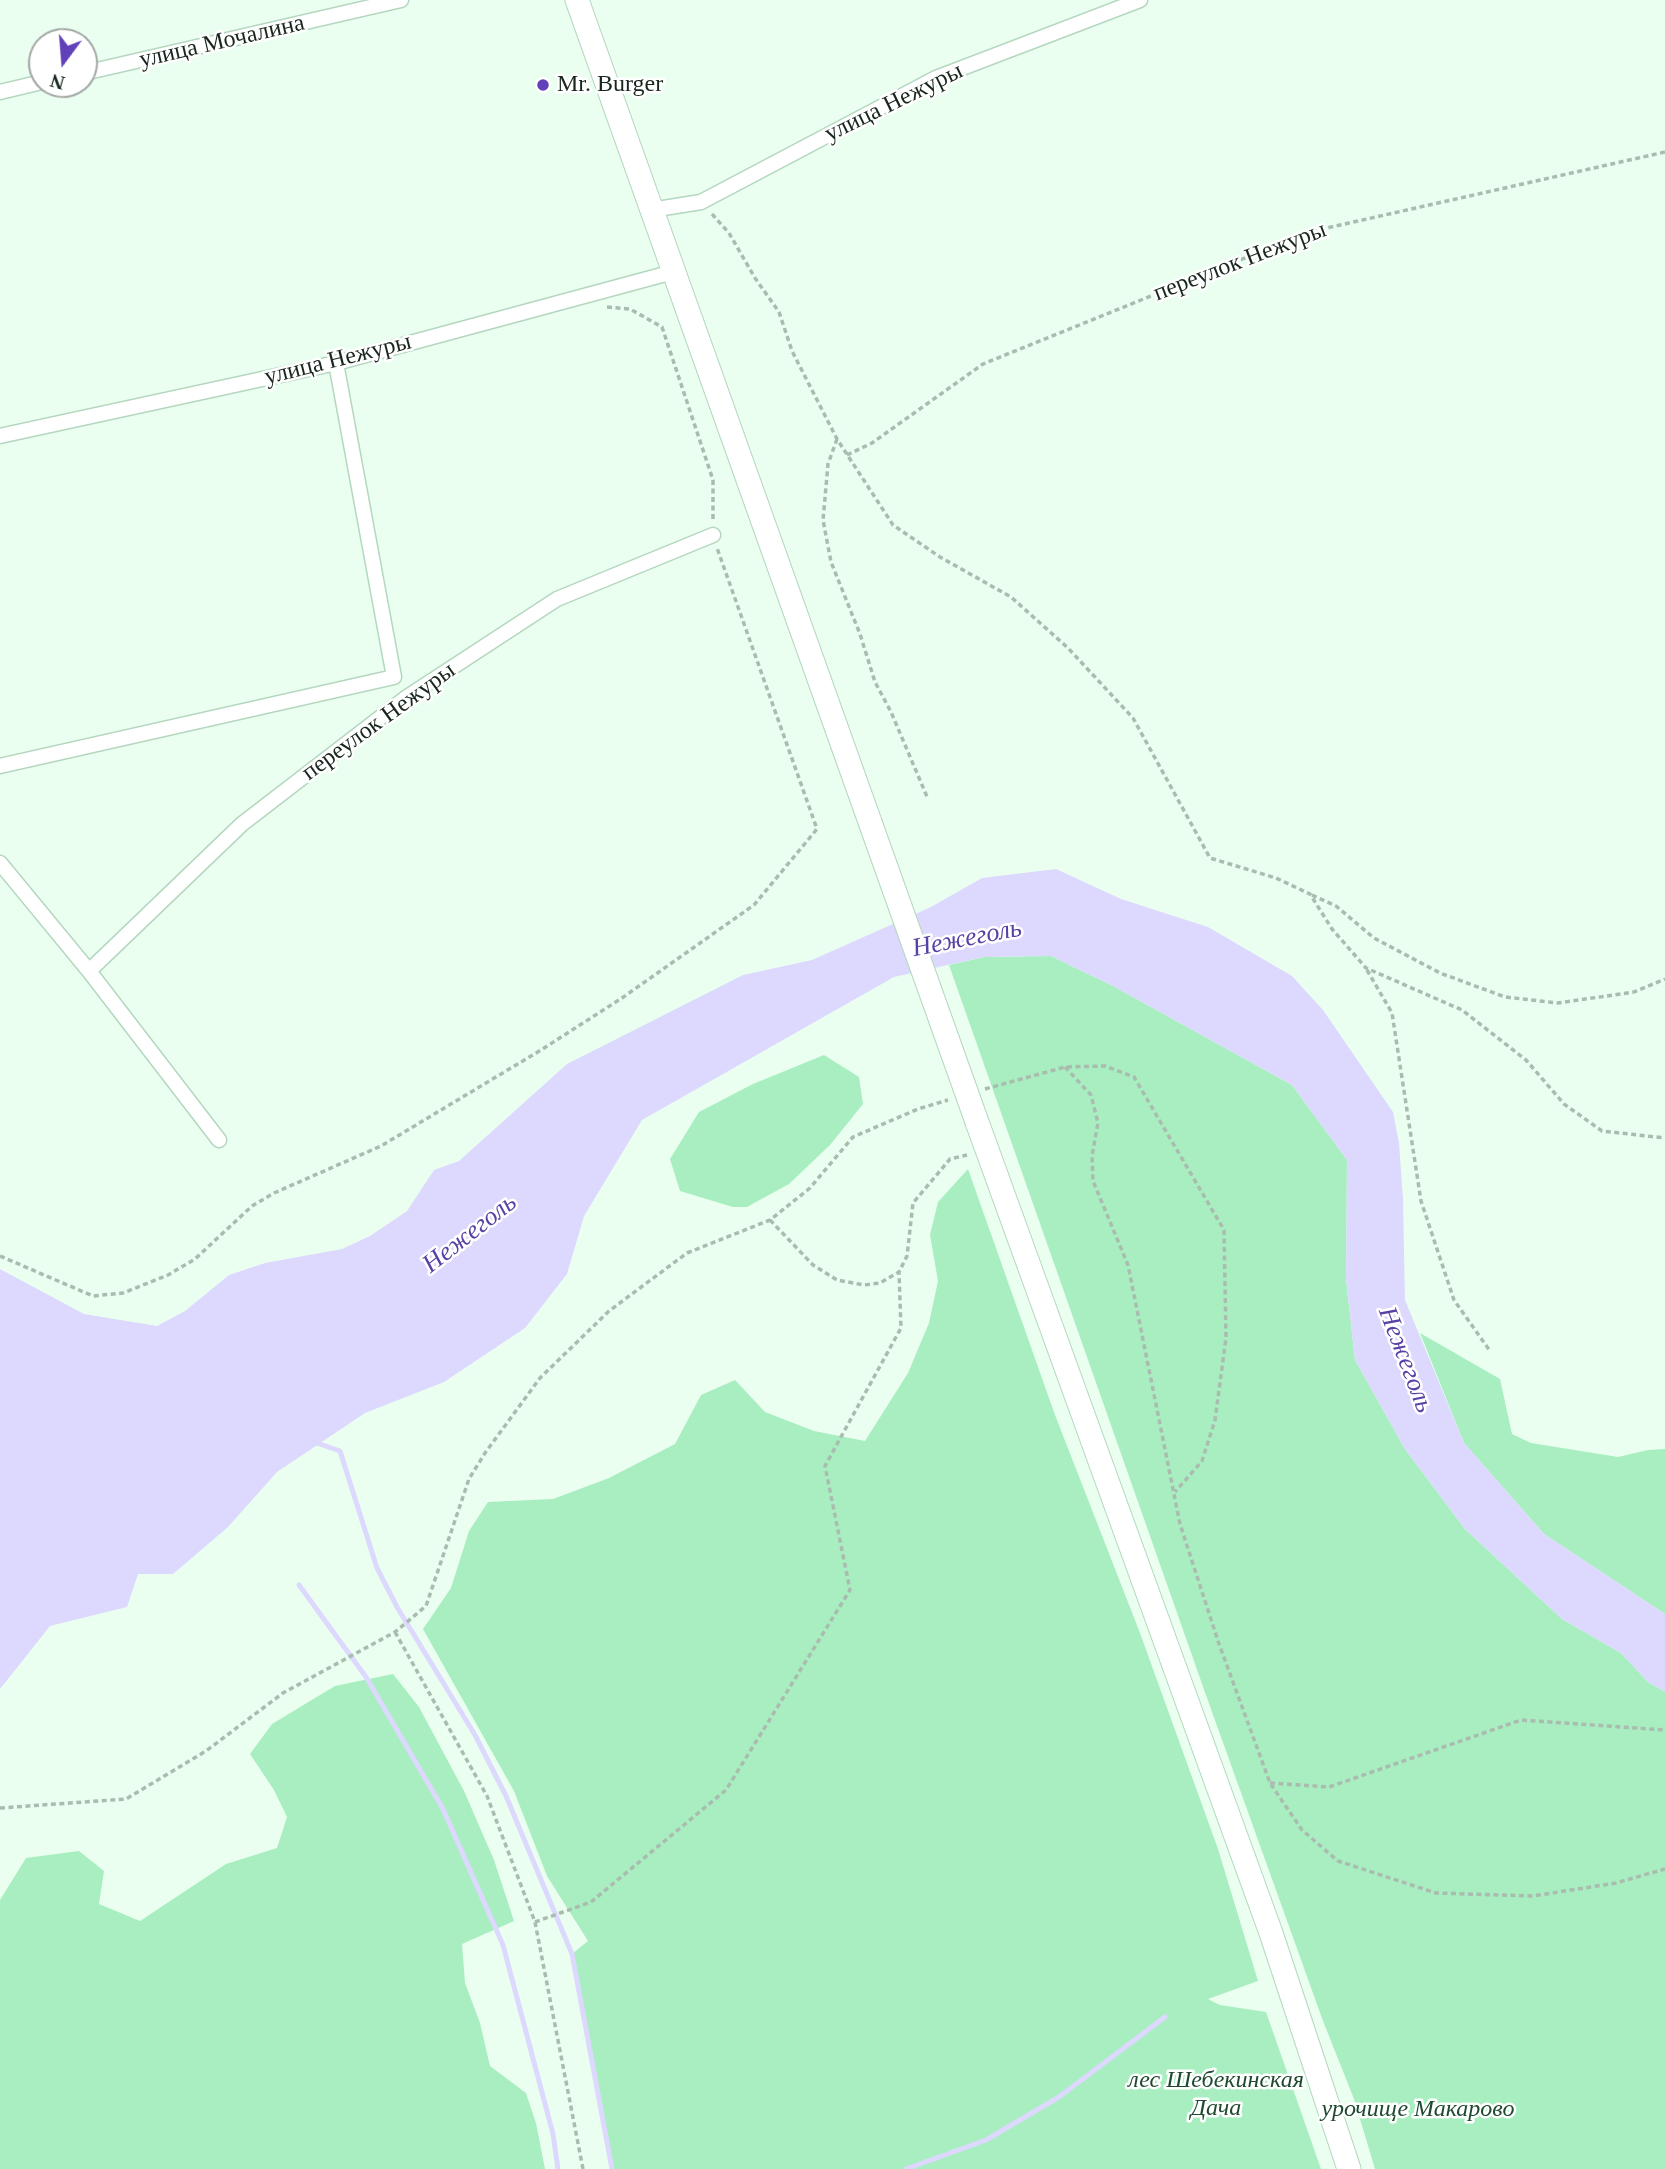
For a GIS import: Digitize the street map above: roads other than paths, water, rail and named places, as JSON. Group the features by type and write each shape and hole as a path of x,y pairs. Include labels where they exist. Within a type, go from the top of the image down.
{"main road":[{"path":"577,0 977,1122 1271,1933 1349,2169"}],"street":[{"name":"улица Мочалина","path":"98,70 401,0"},
{"name":"улица Нежуры","path":"652,210 701,202 936,78 1140,0"},
{"path":"0,92 28,85"},
{"name":"улица Нежуры","path":"0,436 336,363 673,272"},
{"name":"переулок Нежуры","path":"0,766 394,677 336,363"},
{"name":"переулок Нежуры","path":"89,971 242,824 407,697 557,599 713,535"},
{"path":"394,677 407,697"},
{"path":"0,863 89,971 219,1140"}],"water":[{"name":"Нежеголь","path":"1056,869 1121,899 1208,927 1292,976 1323,1010 1393,1112 1399,1143 1403,1199 1405,1300 1464,1443 1544,1534 1665,1614 1665,1692 1648,1682 1621,1653 1562,1619 1465,1529 1405,1449 1355,1360 1346,1279 1347,1160 1292,1085 1113,986 1051,956 984,957 894,977 642,1120 584,1216 567,1274 525,1328 444,1382 365,1413 277,1472 228,1527 173,1574 138,1574 127,1607 50,1626 0,1689 0,1269 84,1314 157,1326 185,1311 229,1275 265,1263 342,1249 370,1236 407,1211 434,1170 459,1161 567,1064 743,975 812,960 931,907 982,878"}],"waterway":[{"path":"314,1442 340,1451 377,1568 397,1607 475,1735 506,1796 572,1954 612,2169"},
{"path":"299,1585 366,1677 443,1809 503,1945 553,2134 558,2169"},
{"path":"906,2169 986,2140 1059,2097 1165,2017"}],"place":[{"name":"Mr. Burger","path":"543,85"}],"park label":[{"name":"лес Шебекинская Дача","path":"1216,2095"},
{"name":"урочище Макарово","path":"1418,2110"}]}
